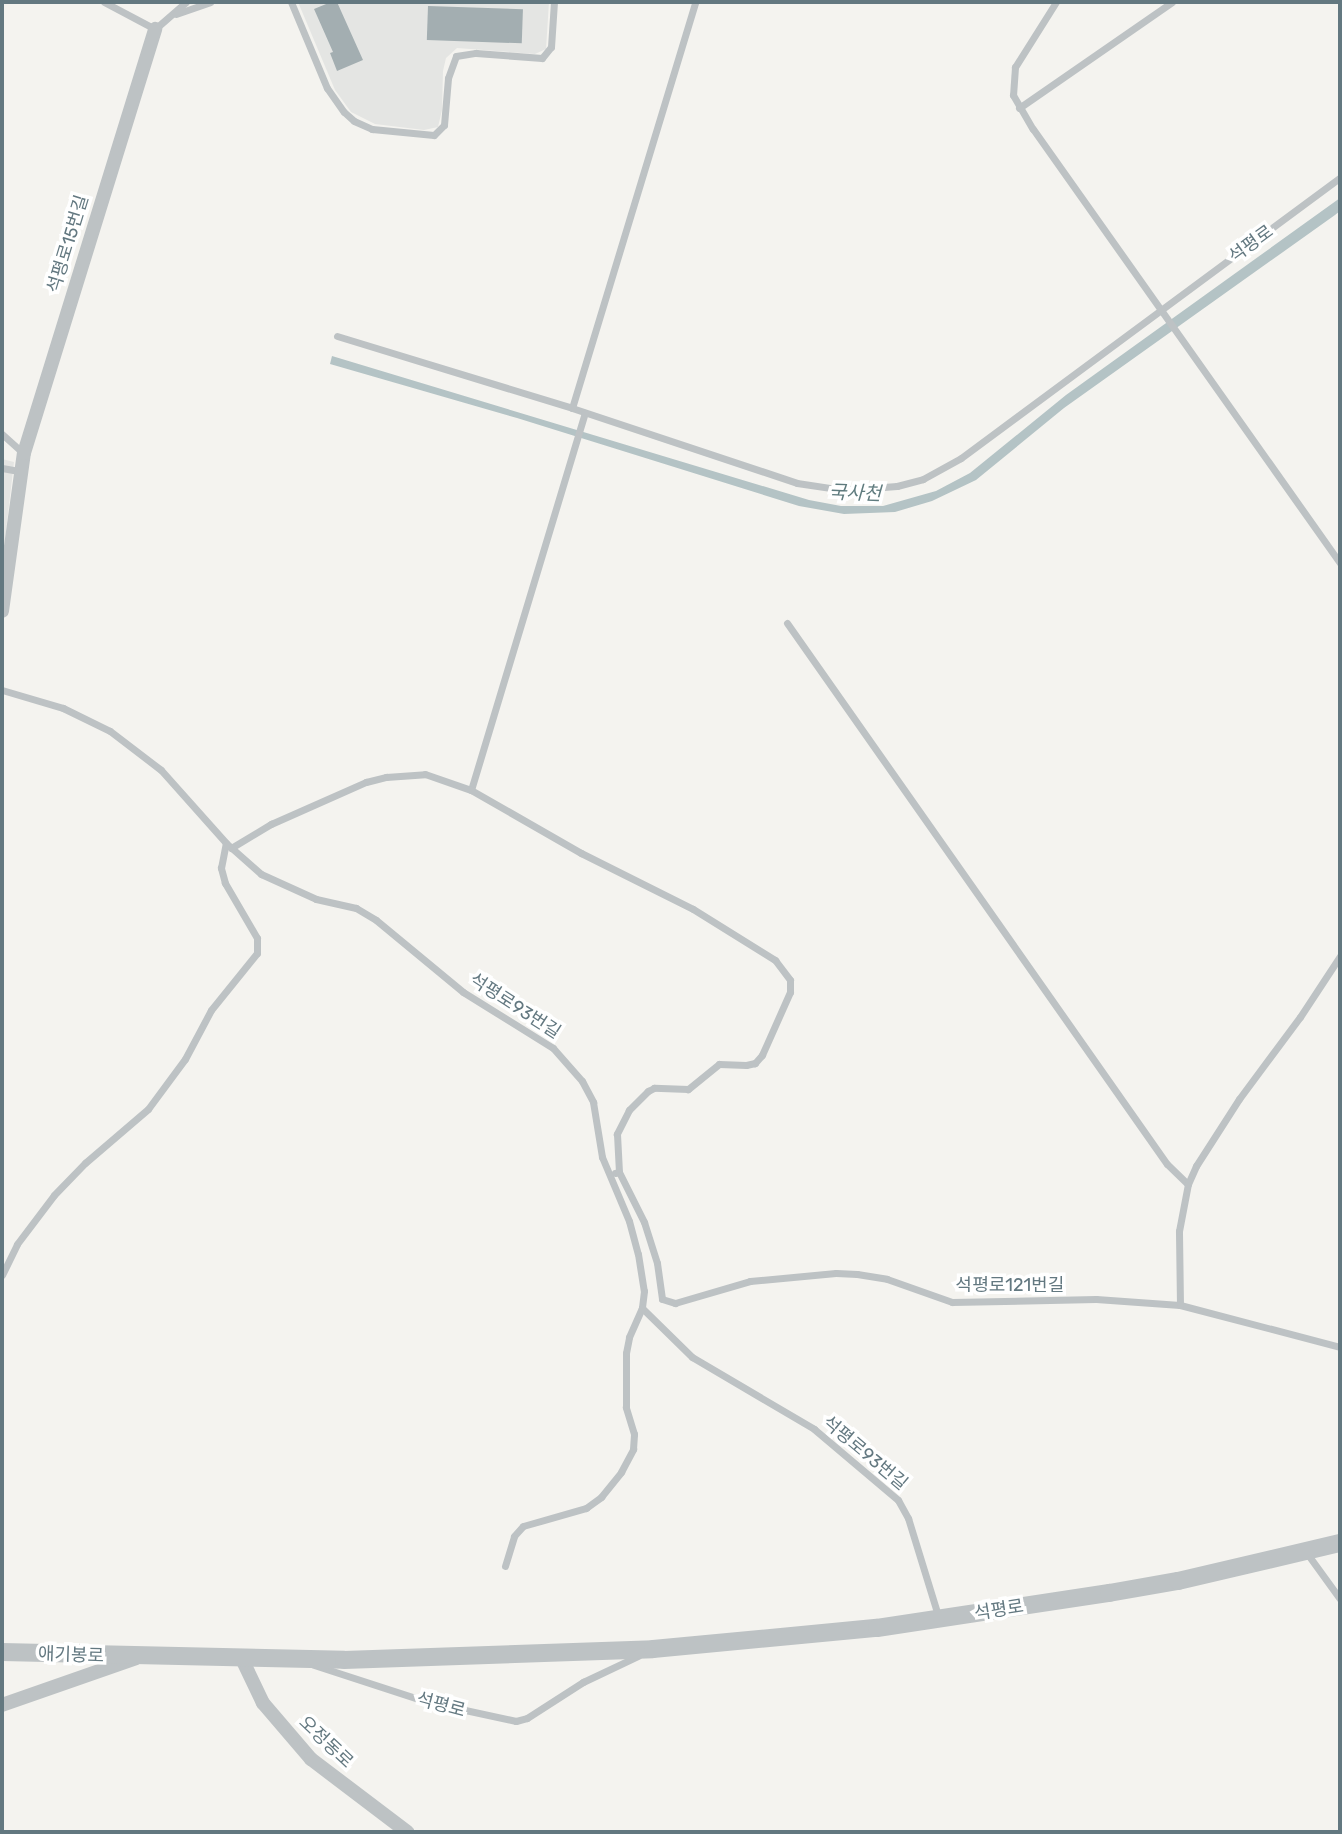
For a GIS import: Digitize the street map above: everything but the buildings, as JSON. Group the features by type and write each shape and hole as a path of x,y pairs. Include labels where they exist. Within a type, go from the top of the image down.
{"street":[{"name":"석평로15번길","path":"2,611 19,471 155,29"},
{"name":"석평로","path":"2,1705 140,1657 300,1660 653,1649 877,1628 1178,1581 1340,1542"},
{"name":"애기봉로","path":"2,1652 140,1657"},
{"name":"오정동로","path":"242,1659 263,1703 311,1759 407,1832"}],"lane":[{"path":"104,2 155,29 186,2"},
{"path":"172,15 210,2"},
{"path":"290,2 327,88 344,112 354,121 372,129 424,135 434,135 444,125 448,78 456,56 475,53 542,58 551,47 554,2"},
{"path":"572,408 695,2"},
{"path":"1056,2 1015,67 1013,95 1162,312 1340,563"},
{"path":"1020,108 1172,2"},
{"name":"석평로","path":"337,336 572,408 584,416 807,485 844,490 897,486 923,479 961,458 1340,178"},
{"path":"471,790 584,416"},
{"path":"2,434 24,453"},
{"path":"2,467 19,471"},
{"path":"787,623 1167,1164 1188,1184"},
{"name":"석평로93번길","path":"2,690 63,708 110,731 138,751 181,789 228,845 261,874 290,889 356,908 376,919 463,992 553,1048 582,1081 593,1102 608,1176 629,1221 644,1291 642,1308 626,1353 626,1407 634,1434 633,1449 621,1472 601,1497 586,1508 523,1526 514,1536 505,1566"},
{"path":"2,1272 17,1244 54,1195 85,1163 148,1109 185,1059 211,1010 257,953 257,938 253,928 225,883 221,868 228,845 366,782 386,776 425,774 471,790 544,834 728,929 775,960 790,980 786,1004 755,1063 719,1064 688,1089 654,1088 638,1100 617,1133 619,1172 644,1222 657,1263 658,1285 644,1291"},
{"path":"1181,1305 1179,1231 1188,1184 1211,1140 1340,956"},
{"path":"608,1176 619,1172"},
{"name":"석평로121번길","path":"658,1285 662,1299 675,1303 750,1281 836,1273 887,1279 952,1302 1096,1299 1181,1305 1340,1347"},
{"name":"석평로93번길","path":"642,1308 692,1357 814,1429 898,1500 908,1518 939,1619"},
{"path":"1305,1551 1340,1599"},
{"name":"석평로","path":"300,1660 428,1702 516,1721 583,1682 653,1649"}],"shaded area":[{"path":"298,2 549,2 546,49 535,54 457,48 446,58 438,127 424,130 375,124 351,112 335,90"},
{"path":"1340,198 1340,211 1335,215 1064,408 976,480 932,501 895,512 844,514 799,506 517,418 330,364 332,356 809,500 841,506 883,506 936,491 970,473 1066,395"},
{"path":"2,459 14,462 2,566"}],"water label":[{"name":"국사천","path":"855,493"}]}
